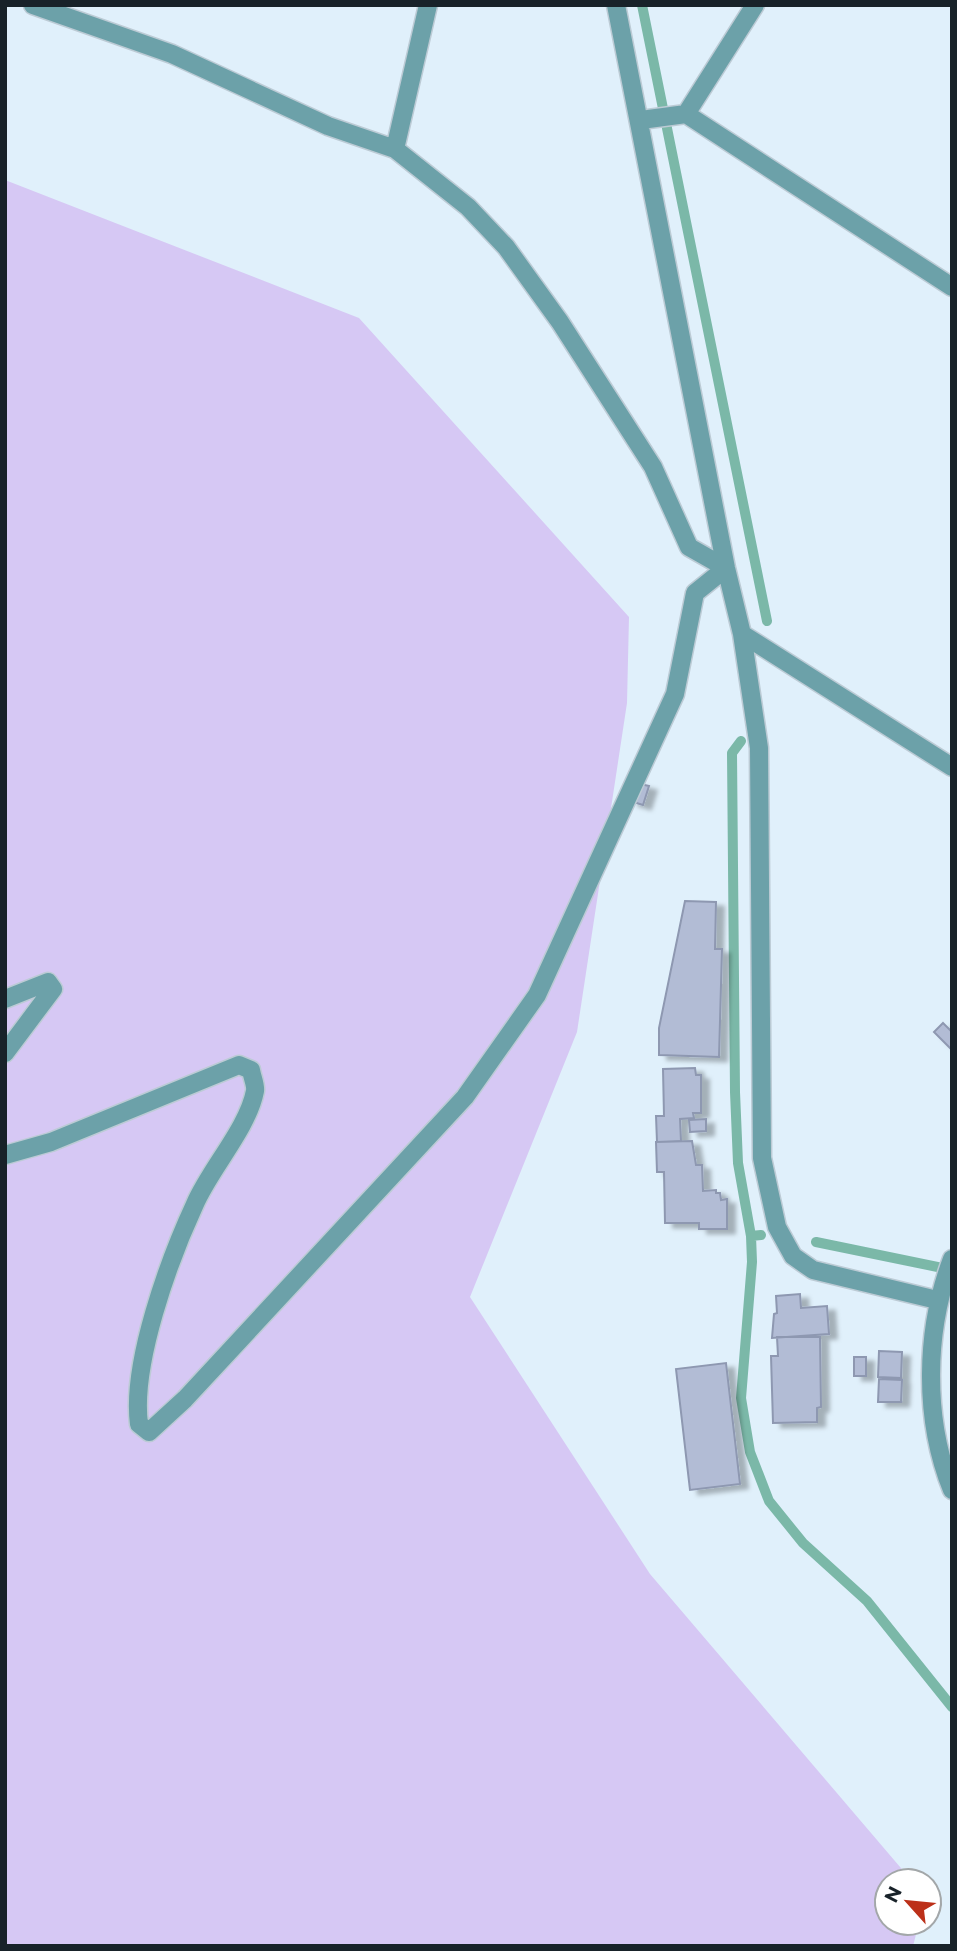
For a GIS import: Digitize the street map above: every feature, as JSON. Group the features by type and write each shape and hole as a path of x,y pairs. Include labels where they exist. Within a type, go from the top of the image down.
{"street":[{"path":"33,5 172,54 328,126 395,149 468,207 506,247 559,322 653,467 689,547 726,568"},
{"path":"395,149 428,5"},
{"path":"616,5 646,119 726,568 742,634 760,748 762,1158 777,1227 793,1256 813,1270 937,1300"},
{"path":"680,115 755,5"},
{"path":"646,119 680,115 952,287"},
{"path":"5,1154 51,1142 239,1065 251,1070 255,1090 238,1130 195,1203 159,1298 136,1401 139,1424 149,1432 194,1389 456,1107 537,995 675,694 695,593 726,568"},
{"path":"742,634 952,767"},
{"path":"5,999 37,984 48,982 53,989 5,1053"},
{"path":"949,1266 937,1300 931,1387 935,1433 952,1490"}],"shaded area":[{"path":"5,180 359,318 629,617 627,703 577,1032 470,1297 650,1574 900,1867 873,1867 873,1937 915,1937 913,1946 5,1946"}],"building":[{"path":"636,783 649,786 643,805 630,801"},
{"path":"685,901 716,902 715,949 722,949 719,1057 659,1055 659,1028"},
{"path":"943,1023 952,1032 952,1050 934,1032"},
{"path":"695,1068 696,1075 701,1075 701,1113 693,1113 694,1118 680,1119 681,1141 657,1142 656,1116 664,1116 663,1069"},
{"path":"706,1119 706,1131 690,1132 689,1120"},
{"path":"692,1141 696,1165 702,1165 703,1191 716,1190 716,1193 720,1193 721,1200 727,1199 727,1229 699,1229 699,1223 665,1223 664,1172 657,1172 656,1142"},
{"path":"800,1294 801,1308 827,1306 829,1334 772,1338 774,1314 777,1313 776,1296"},
{"path":"777,1337 820,1337 821,1407 817,1408 817,1422 773,1423 771,1356 778,1356"},
{"path":"879,1351 902,1352 901,1378 878,1377"},
{"path":"854,1357 866,1357 866,1376 854,1376"},
{"path":"726,1363 740,1484 690,1490 676,1369"},
{"path":"879,1379 902,1380 901,1402 878,1402"}],"waterway":[{"path":"642,5 767,621"},
{"path":"741,741 732,753 735,1092 738,1163 751,1236 761,1235"},
{"path":"751,1236 752,1262 741,1398 750,1452 769,1501 803,1543 867,1601 952,1707"},
{"path":"816,1242 952,1270"}]}
